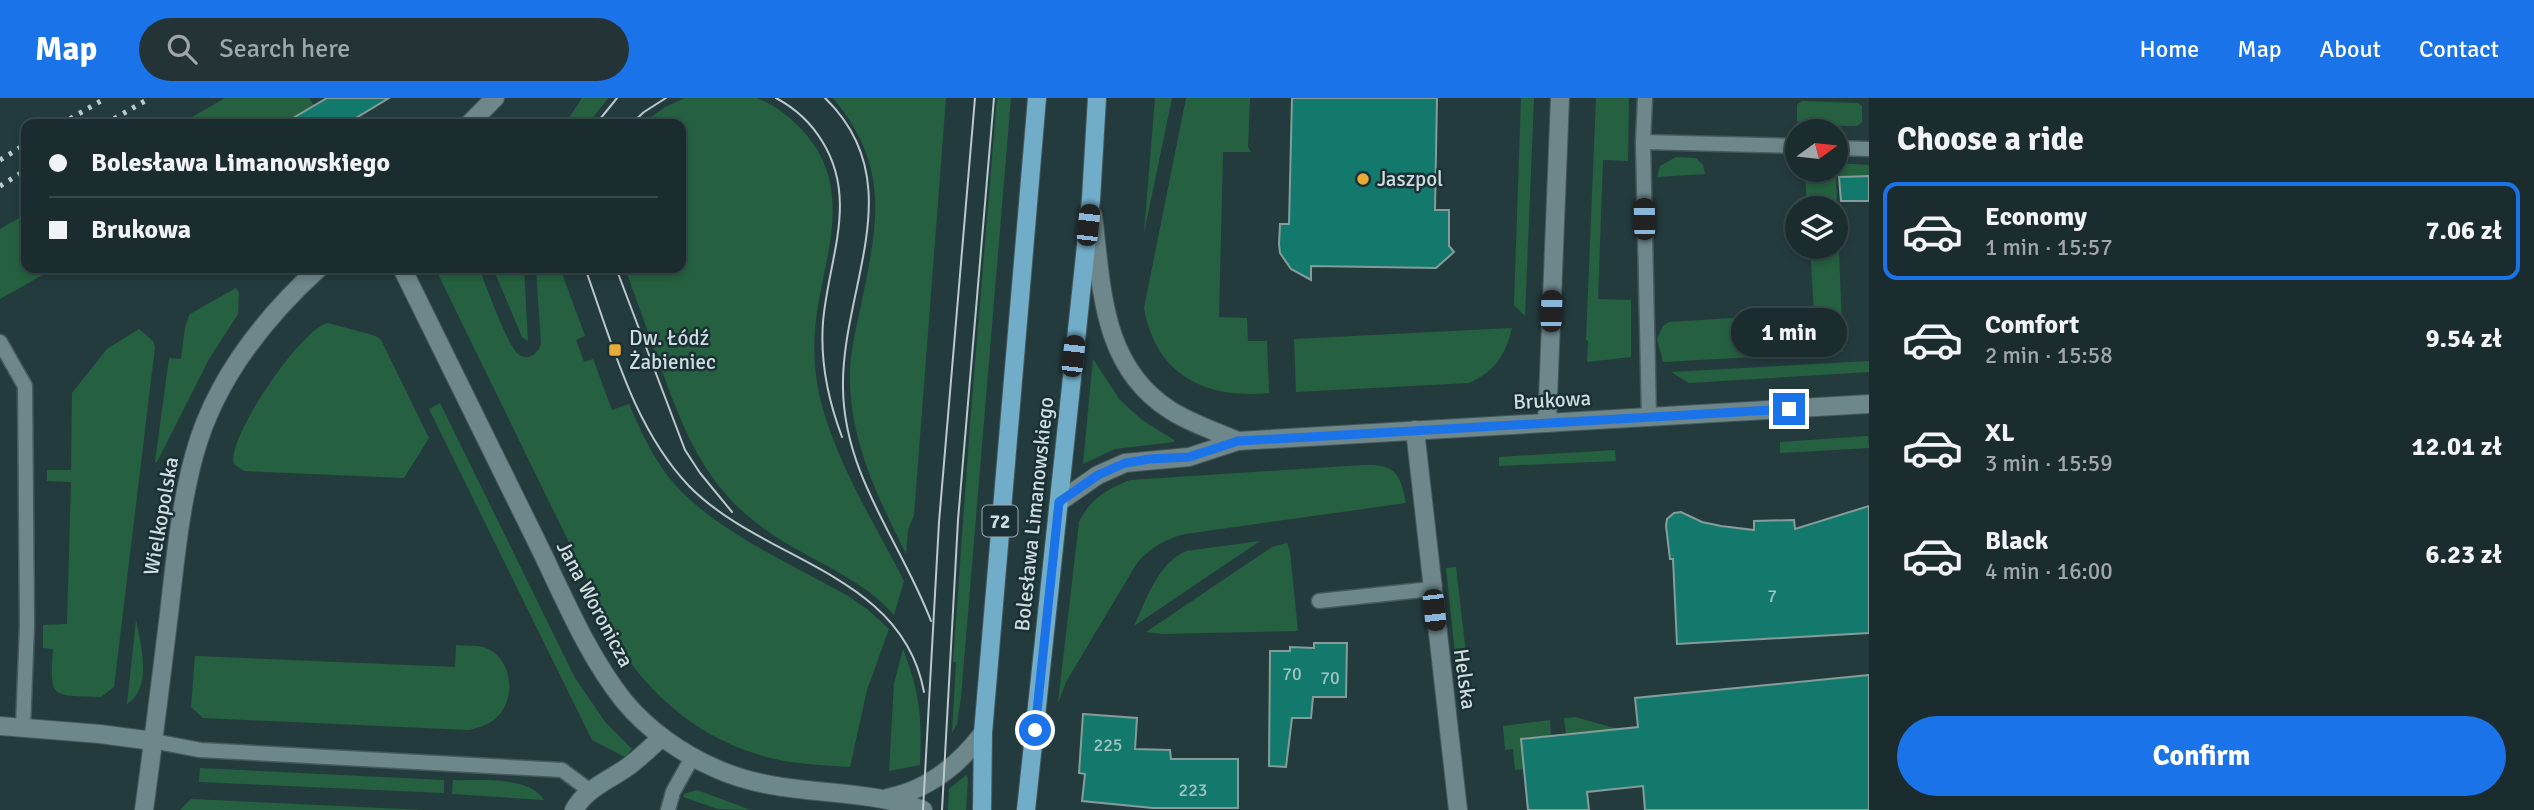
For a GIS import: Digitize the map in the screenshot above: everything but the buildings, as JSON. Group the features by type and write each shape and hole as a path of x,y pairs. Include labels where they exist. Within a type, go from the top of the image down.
{"main road":[{"name":"Bolesława Limanowskiego","path":"982,810 983,733 1037,98"},
{"name":"Bolesława Limanowskiego","path":"1026,810 1091,199 1097,98"}],"street":[{"path":"474,119 495,98"},
{"path":"1547,423 1560,98"},
{"path":"1091,199 1107,316 1111,335 1126,368 1146,391 1169,410 1238,441"},
{"name":"Wielkopolska","path":"144,810 180,526 194,454 219,393 250,342 270,316 314,273"},
{"name":"Jana Woronicza","path":"404,273 599,664 626,703 662,737 693,757 736,777 797,790 885,798"},
{"name":"Brukowa","path":"1238,441 1869,404"},
{"name":"Helska","path":"1415,430 1458,810"},
{"path":"1059,502 1098,475 1125,463 1189,457 1238,441"},
{"path":"0,726 153,741"},
{"path":"885,798 915,790 936,779 957,763 983,733"},
{"path":"574,810 589,790 628,767 662,737"},
{"path":"885,798 923,810"}],"lane":[{"path":"1645,98 1643,142 1649,417"},
{"path":"1643,142 1785,146"},
{"path":"1848,148 1869,149"},
{"path":"0,342 26,386 27,625 23,728"},
{"path":"1319,601 1432,589"},
{"path":"153,741 200,750 562,770 589,790"},
{"path":"668,810 673,792 693,757"}],"green space":[{"path":"225,98 309,98 322,119 299,119 297,116 292,119 189,119"},
{"path":"582,98 608,98 592,119 568,119"},
{"path":"685,98 756,98 775,107 793,121 820,154 829,178 833,202 832,227 815,329 817,381 827,422 846,469 904,581 894,615 849,578 782,541 745,514 713,478 679,415 627,273 686,273 686,119 649,119 665,107"},
{"path":"833,98 946,98 914,515 908,530 906,554 869,472 861,450 852,406 851,357 871,256 875,202 873,176 865,151 852,125"},
{"path":"997,98 1011,98 961,697 957,724 952,733 956,662 953,662"},
{"path":"1155,98 1172,98 1144,233"},
{"path":"1186,98 1250,98 1248,147 1251,152 1223,152 1219,317 1247,318 1248,341 1267,341 1269,393 1224,392 1187,378 1172,366 1150,331 1144,308"},
{"path":"1521,98 1534,98 1525,316 1514,305"},
{"path":"1596,98 1629,98 1628,161 1603,160 1598,299 1631,300 1631,357 1587,362 1586,340"},
{"path":"1802,101 1858,103 1862,106 1862,122 1857,126 1848,126 1848,119 1797,119 1797,105"},
{"path":"1676,157 1696,158 1703,165 1705,174 1657,177 1660,166"},
{"path":"1848,164 1869,165 1869,175 1848,176"},
{"path":"1806,182 1836,182 1837,196 1806,196"},
{"path":"21,217 21,273 46,273 0,299 0,229"},
{"path":"1811,259 1839,259 1843,352 1663,362 1657,339 1663,326 1669,322 1814,313"},
{"path":"437,273 481,273 512,347 520,356 528,357 534,354 541,344 536,273 562,273 585,336 576,340 584,362 593,359 612,410 629,404 655,458 677,487 736,534 848,596 889,629 867,690 850,767 784,761 729,743 688,720 670,705 652,689 622,651"},
{"path":"495,273 524,273 528,341 522,337"},
{"path":"236,288 239,293 238,314 209,359 155,462 169,358 181,359 185,327 190,314"},
{"path":"328,323 376,336 381,340 429,438 404,478 244,471 234,464 234,451 241,432 268,386 301,343 316,329"},
{"path":"1512,328 1498,362 1469,383 1296,392 1294,339"},
{"path":"139,329 153,341 155,347 114,687 101,697 72,696 57,691 52,678 53,649 43,648 43,625 67,624 71,482 47,481 47,470 71,470 72,393 107,349"},
{"path":"1093,359 1120,400 1142,420 1174,442 1115,449 1083,464"},
{"path":"1869,361 1869,372 1689,383 1671,372"},
{"path":"440,403 575,678 606,723 632,749 625,757 592,740 429,409"},
{"path":"1868,436 1869,448 1780,453 1780,442"},
{"path":"1615,450 1616,461 1499,466 1499,457"},
{"path":"1382,466 1394,472 1401,484 1406,503 1185,534 1153,548 1137,563 1066,682 1058,703 1079,522 1088,507 1100,496 1130,480"},
{"path":"1260,541 1134,626 1160,573 1176,557 1186,551"},
{"path":"1287,543 1298,631 1163,634 1146,632 1272,547"},
{"path":"1456,567 1467,662 1456,663 1446,568"},
{"path":"136,620 143,677 135,697 127,704"},
{"path":"456,645 480,646 493,652 506,668 508,677 508,698 504,708 488,724 469,730 203,718 191,707 195,656 455,667"},
{"path":"903,649 919,706 920,765 889,771 894,684"},
{"path":"1575,717 1618,729 1566,735 1564,718"},
{"path":"1550,720 1551,736 1521,739 1524,769 1515,770 1513,749 1505,750 1503,726"},
{"path":"200,768 444,780 444,793 199,782"},
{"path":"966,775 966,810 948,810 949,789"},
{"path":"453,780 515,783 527,786 544,800 452,794"},
{"path":"697,790 751,810 718,809 683,797 684,794"},
{"path":"191,799 424,810 180,810"}],"tram line":[{"path":"600,119 617,98"},
{"path":"636,119 666,98"},
{"path":"776,98 796,111 818,134 833,163 838,185 838,230 822,337 826,381 842,437"},
{"path":"825,98 851,131 865,165 869,201 860,275 845,350 843,388 846,420 863,480 931,621"},
{"path":"923,810 939,522 975,98"},
{"path":"942,810 958,520 994,98"},
{"path":"587,273 626,383 653,437 670,463 689,486 719,512 859,594 888,620 911,652 924,692"},
{"path":"618,273 685,450 732,512"}],"railway":[{"path":"70,119 106,98"},
{"path":"114,119 150,98"},
{"path":"0,160 21,147"},
{"path":"0,186 21,173"}],"place":[{"name":"Jaszpol","path":"1363,179"},
{"name":"Dw. Łódź Żabieniec","path":"615,350"}],"route":[{"path":"1035,730 1059,502 1111,468 1137,460 1189,457 1238,441 1789,409"}]}
